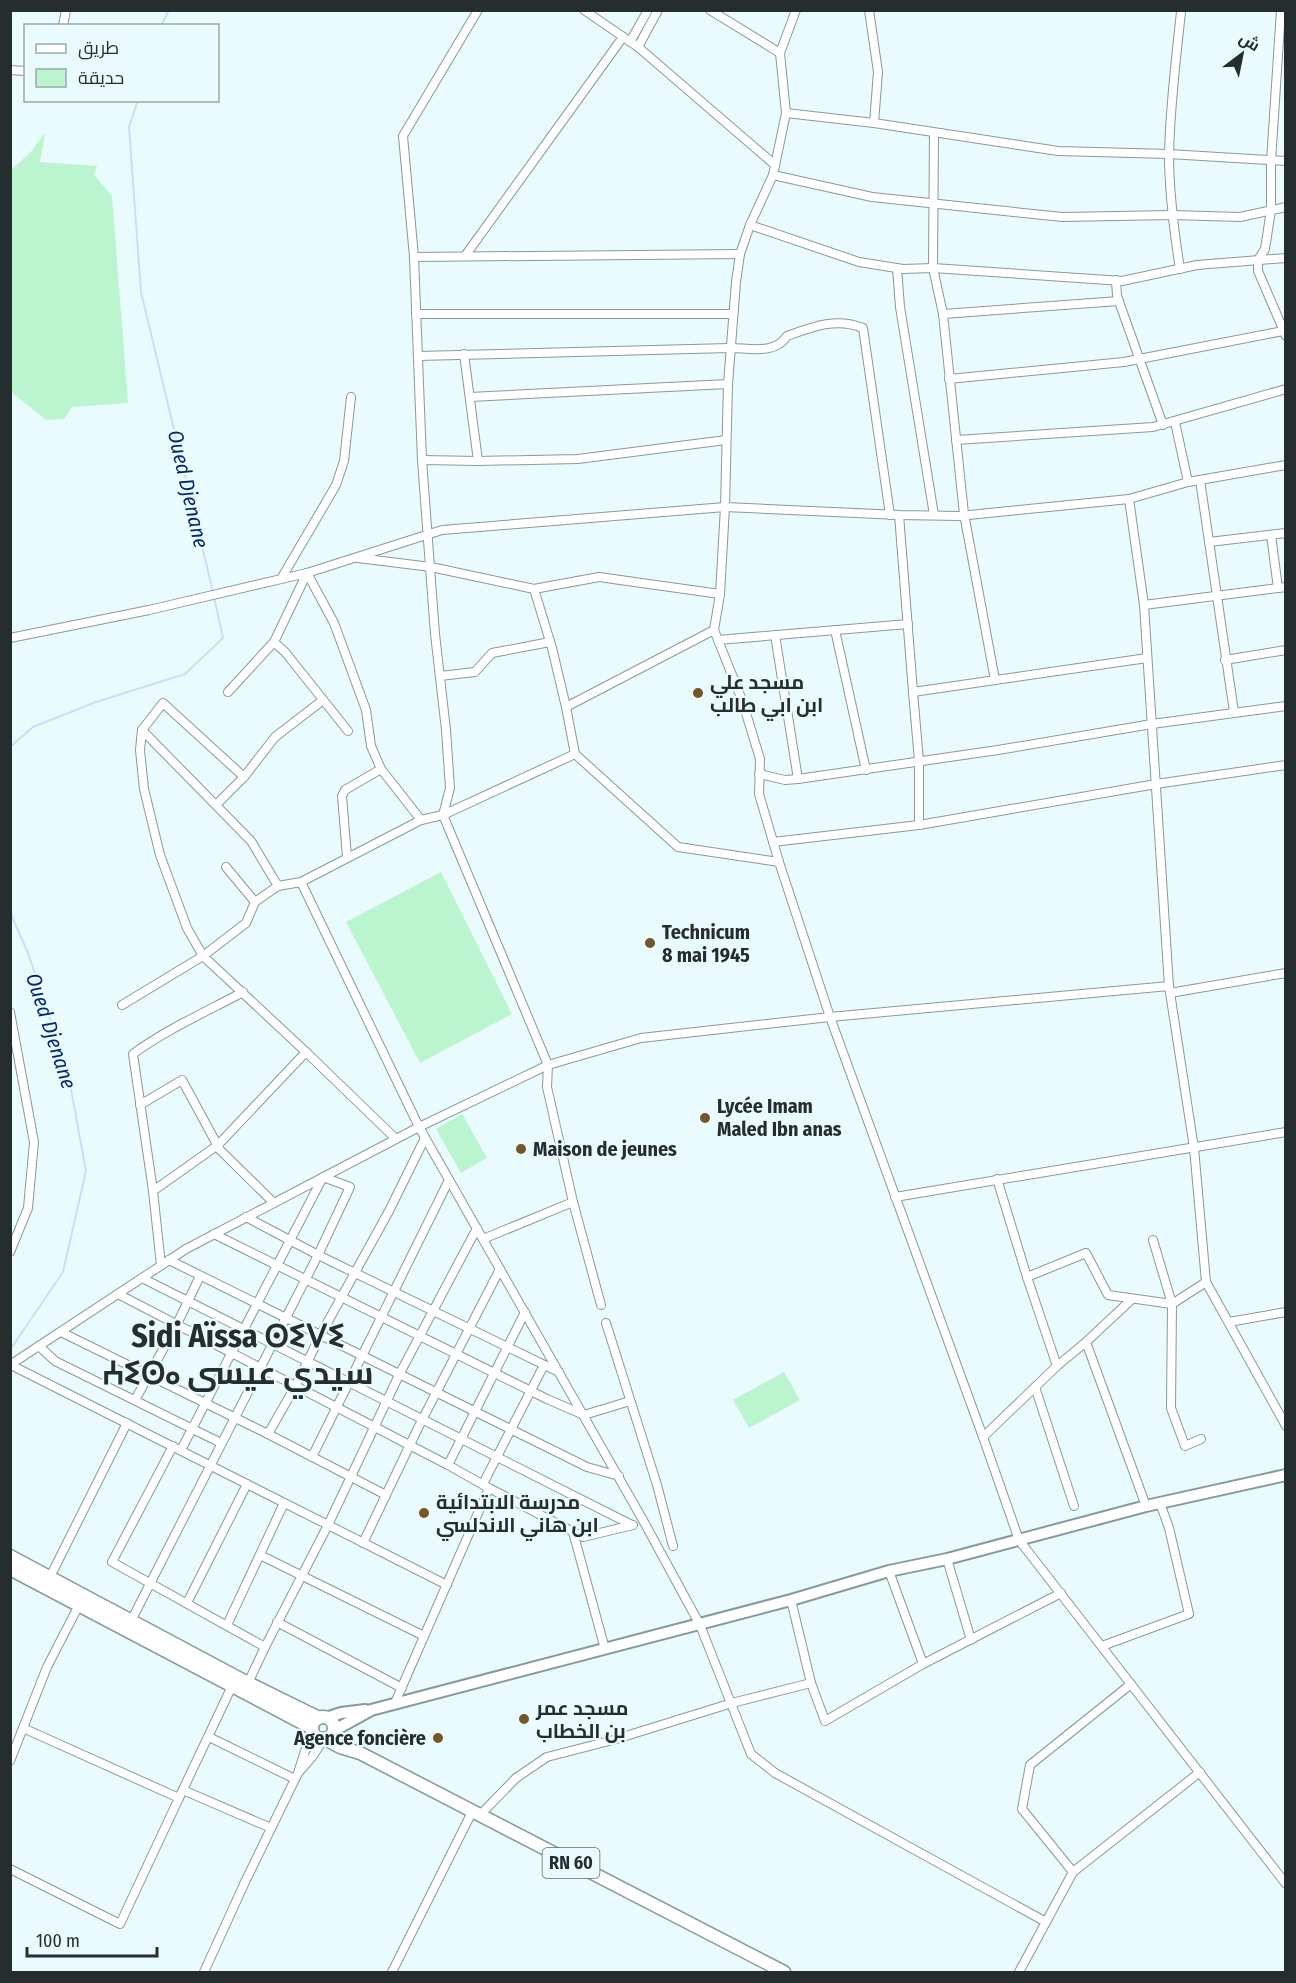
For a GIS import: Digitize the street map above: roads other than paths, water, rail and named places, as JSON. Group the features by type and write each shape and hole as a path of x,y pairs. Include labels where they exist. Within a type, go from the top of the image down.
{"main road":[{"path":"324,1729 348,1711 371,1710 700,1625 889,1571 946,1559 1146,1506 1286,1476"},
{"name":"RN 60","path":"10,1556 248,1683 324,1729 340,1747 360,1753 784,1972"},
{"name":"RN 60","path":"10,1569 232,1686 324,1729"}],"street":[{"path":"478,10 403,136 414,257 422,459 450,788 443,815 548,1065 547,1087 573,1202 601,1305"},
{"path":"584,10 630,42 775,165"},
{"path":"630,42 648,10"},
{"path":"465,256 630,42 658,10"},
{"path":"710,10 780,53"},
{"path":"796,10 780,53 786,113 773,175 750,225 740,254 730,348 720,594 714,630 742,700 760,759 759,794 830,1017 1019,1540 1286,1884"},
{"path":"869,10 878,72 874,123"},
{"path":"949,379 1138,359 1284,334 1258,271 1258,260 1264,249 1271,210 1271,161 1281,10"},
{"path":"1180,269 1172,215 1169,154 1172,91 1181,12"},
{"path":"786,113 874,123 1059,152 1169,154 1286,161"},
{"path":"934,133 933,268 943,314 964,514 995,680"},
{"path":"773,175 872,196 1062,217 1172,215 1240,217 1286,207"},
{"path":"750,225 859,262 897,268 933,268 1116,280 1208,264 1286,258"},
{"path":"414,257 740,254"},
{"path":"897,268 900,306 934,515"},
{"path":"1116,280 1119,301 1163,425"},
{"path":"943,314 1119,301"},
{"path":"416,314 733,314"},
{"path":"418,356 769,349 782,343 787,336 799,331 835,322 863,328 890,515"},
{"path":"464,354 477,461"},
{"path":"470,397 728,384"},
{"path":"956,440 1163,425 1286,389"},
{"path":"281,579 336,485 344,461 351,397"},
{"path":"1175,422 1188,482"},
{"path":"422,459 477,461 578,459 726,440"},
{"path":"10,638 307,573 442,530 725,507 890,515 964,514 1129,499 1188,482 1286,465"},
{"path":"1200,480 1234,712"},
{"path":"1129,499 1144,605 1169,989 1194,1148 1206,1282 1286,1426"},
{"path":"899,515 919,761 919,825"},
{"path":"1209,542 1286,533"},
{"path":"1144,605 1282,588 1271,535"},
{"path":"357,558 431,567 534,589 598,577 720,594"},
{"path":"228,692 274,642 307,573"},
{"path":"307,573 334,623 366,710 371,746 381,768 421,820"},
{"path":"534,589 550,642 575,754 678,847 779,862"},
{"path":"718,640 908,624"},
{"path":"566,707 714,630"},
{"path":"835,630 866,770"},
{"path":"775,635 798,779"},
{"path":"274,642 285,652 348,731"},
{"path":"440,676 475,672 492,653 550,642"},
{"path":"1225,660 1286,650"},
{"path":"913,692 1147,658"},
{"path":"217,804 244,777 275,737 323,700"},
{"path":"244,777 163,703 142,730 140,750 144,789 160,855 187,928 203,956 396,1139"},
{"path":"759,774 785,780 798,779 1152,724 1286,706"},
{"path":"142,730 251,841 278,886"},
{"path":"122,1005 203,956 246,923 255,902 278,886 301,882 421,820 443,815 575,754"},
{"path":"773,842 919,825 1155,784 1286,765"},
{"path":"347,857 342,796 345,790 381,768"},
{"path":"226,867 255,902"},
{"path":"301,882 419,1127 619,1476 700,1625 751,1754 775,1773 1046,1922"},
{"path":"447,1585 11,1365 161,1265 214,1234 419,1127 548,1065 641,1038 830,1017 1169,989 1286,973"},
{"path":"161,1265 153,1191 133,1054 157,1036 243,992"},
{"path":"10,1012 34,1142 28,1208 10,1252"},
{"path":"153,1191 218,1145 306,1052"},
{"path":"140,1105 182,1080 220,1150 274,1203"},
{"path":"895,1197 1286,1132"},
{"path":"268,1434 389,1211 425,1138"},
{"path":"181,1450 323,1177"},
{"path":"131,1621 318,1255 350,1187 323,1177"},
{"path":"312,1457 449,1179"},
{"path":"997,1179 1058,1366"},
{"path":"483,1239 573,1202"},
{"path":"246,1217 318,1255 559,1372"},
{"path":"248,1683 328,1525 399,1375 477,1228"},
{"path":"214,1234 584,1415 630,1401"},
{"path":"1153,1240 1172,1304 1171,1408 1185,1446 1201,1439"},
{"path":"1028,1278 1086,1253 1108,1295 1172,1304 1206,1282"},
{"path":"169,1260 587,1467 619,1476"},
{"path":"363,1543 422,1420 500,1269"},
{"path":"135,1400 177,1324 200,1276"},
{"path":"142,1278 633,1525"},
{"path":"118,1294 583,1537 644,1522"},
{"path":"983,1437 1131,1300"},
{"path":"448,1465 525,1312"},
{"path":"1229,1322 1286,1312"},
{"path":"606,1323 657,1485 673,1546"},
{"path":"61,1332 386,1494"},
{"path":"1086,1342 1146,1506"},
{"path":"39,1346 55,1361 221,1443"},
{"path":"394,1704 447,1585 497,1457 544,1365"},
{"path":"1035,1387 1074,1506"},
{"path":"50,1577 127,1423"},
{"path":"173,1446 112,1562 265,1647"},
{"path":"187,1603 247,1484"},
{"path":"227,1625 284,1503"},
{"path":"1102,1646 1189,1614 1169,1528 1160,1503"},
{"path":"573,1532 605,1649"},
{"path":"260,1555 424,1636"},
{"path":"946,1559 971,1640"},
{"path":"889,1571 923,1664"},
{"path":"791,1600 812,1683 825,1721 923,1664 1062,1593"},
{"path":"10,1761 47,1667 79,1605"},
{"path":"277,1622 402,1688"},
{"path":"392,1972 476,1814 516,1778 547,1757 613,1740 732,1703 812,1683"},
{"path":"1073,1872 1022,1809 1030,1765 1131,1684"},
{"path":"10,1869 120,1924 232,1686"},
{"path":"23,1728 179,1798"},
{"path":"297,1776 312,1757 324,1729"},
{"path":"204,1972 271,1828 324,1729"},
{"path":"209,1737 297,1776"},
{"path":"1019,1972 1073,1872 1200,1772"},
{"path":"183,1790 271,1828"}],"waterway":[{"name":"Oued Djenane","path":"162,24 169,10"},
{"name":"Oued Djenane","path":"137,102 129,127 141,292 213,592"},
{"name":"Oued Djenane","path":"10,747 33,727 96,702 185,674 223,638 214,597"},
{"name":"Oued Djenane","path":"10,912 28,953 68,1073 86,1171 63,1272 10,1350"}],"place":[{"name":"مسجد علي ابن ابي طالب","path":"698,693"},
{"name":"Technicum 8 mai 1945","path":"650,943"},
{"name":"Lycée Imam Maled Ibn anas","path":"705,1118"},
{"name":"Maison de jeunes","path":"521,1149"},
{"name":"مدرسة الابتدائية ابن هاني الاندلسي","path":"424,1513"},
{"name":"مسجد عمر بن الخطاب","path":"524,1719"},
{"name":"Agence foncière","path":"438,1738"}],"district":[{"name":"Sidi Aïssa ⵙⵉⴸⵉ ⵄⵉⵙⴰ سيدي عيسى","path":"238,1354"}]}
